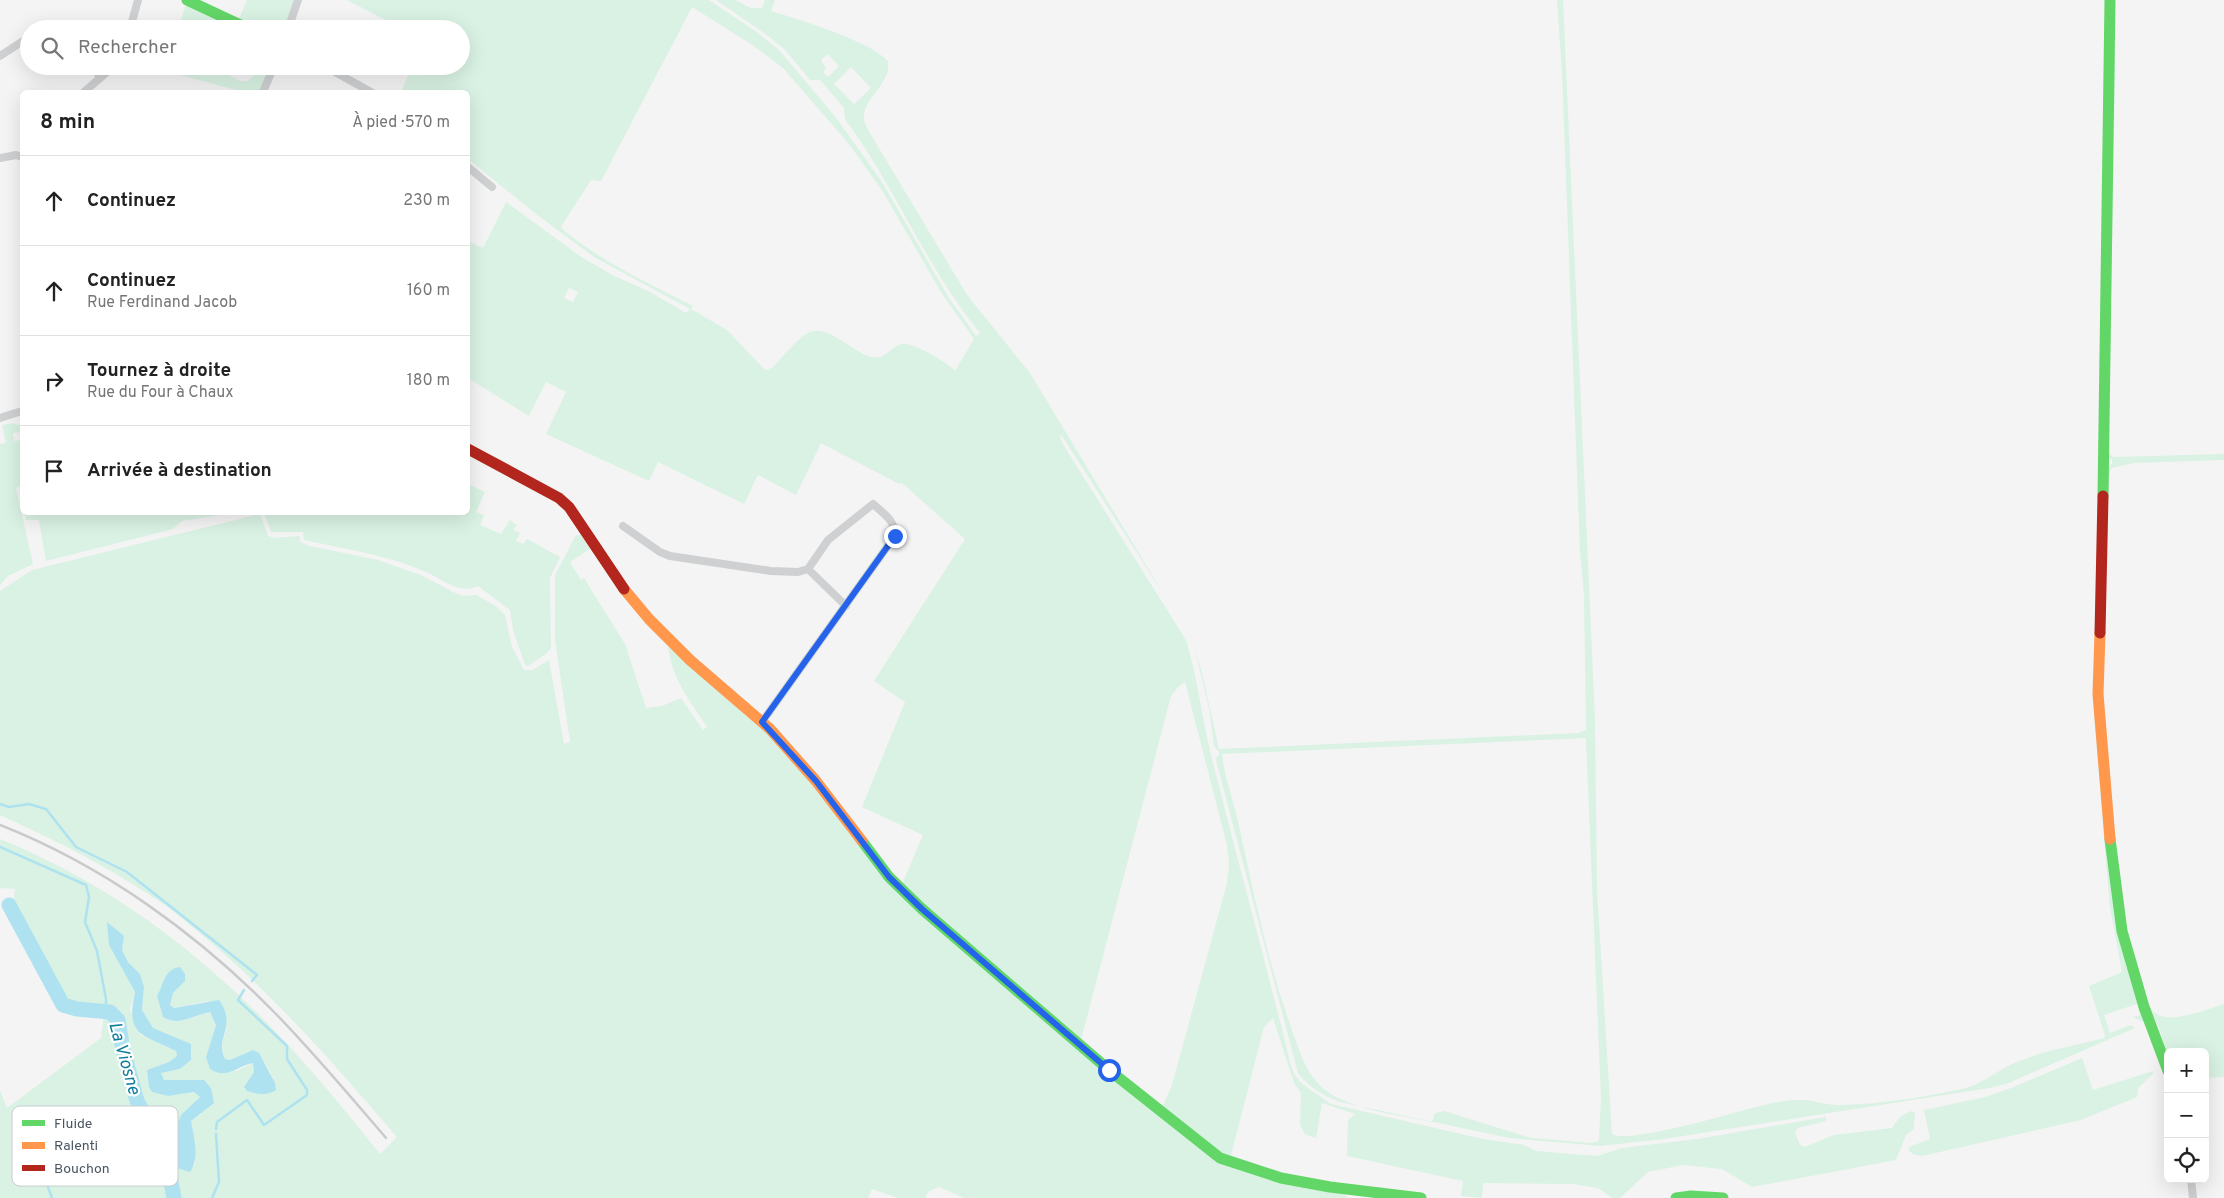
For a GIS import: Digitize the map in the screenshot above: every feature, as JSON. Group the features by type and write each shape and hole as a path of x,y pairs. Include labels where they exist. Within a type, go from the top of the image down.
{"street":[{"path":"132,20 138,0"},
{"path":"187,0 230,20"},
{"path":"291,20 298,0"},
{"path":"2110,0 2109,191 2098,694 2111,846 2122,931 2144,1007 2164,1060"},
{"path":"0,56 20,42"},
{"path":"86,90 104,75"},
{"path":"265,90 271,75"},
{"path":"340,75 367,90"},
{"path":"0,158 16,155 20,156"},
{"path":"470,169 492,187"},
{"path":"0,418 20,412"},
{"path":"470,450 559,498 569,507 620,584 649,619 690,660 762,722 816,781 889,877 922,909 1109,1070 1220,1158 1276,1177 1330,1188 1421,1198"},
{"path":"623,526 660,552 670,556 771,571 798,572 808,569 828,540 873,504 891,520 895,528 895,536 762,722"},
{"path":"808,569 846,606"},
{"path":"2191,1183 2193,1198"},
{"path":"1676,1198 1691,1196 1723,1198"}],"green space":[{"path":"247,0 294,0 288,20 239,19"},
{"path":"347,0 709,0 758,33 780,51 837,119 882,182 949,298 976,336 980,333 943,281 880,172 845,119 844,108 820,80 810,80 785,50 767,35 716,0 735,0 751,8 762,8 765,0 775,0 771,11 816,25 865,45 878,53 888,61 888,69 886,77 864,112 864,120 868,130 967,295 1030,373 1166,598 1062,436 1060,437 1064,446 1186,640 1212,759 1291,1066 1301,1083 1331,1104 1483,1139 1524,1145 1536,1151 1597,1156 1622,1148 1697,1139 1826,1117 1826,1121 1798,1128 1795,1133 1800,1145 1805,1147 1834,1135 1892,1128 1900,1117 1912,1111 1915,1113 1914,1129 1906,1135 1896,1160 1752,1187 1722,1169 1683,1165 1648,1172 1620,1198 1612,1198 1598,1188 1573,1184 1483,1183 1482,1198 1461,1196 1463,1181 1347,1156 1348,1120 1355,1114 1322,1103 1316,1138 1305,1134 1300,1125 1301,1093 1294,1083 1273,1018 1264,1027 1230,1159 1340,1192 1349,1198 964,1198 939,1187 929,1191 925,1198 898,1198 872,1189 868,1198 0,1198 0,1091 7,1108 101,1038 105,1007 68,1005 61,999 40,953 13,905 15,889 0,888 0,839 68,871 133,910 164,932 222,980 267,1023 317,1078 380,1154 397,1137 279,1007 229,958 180,916 106,868 0,815 0,591 32,570 260,515 268,536 273,538 300,536 300,542 310,546 378,560 423,576 463,596 476,595 496,606 505,615 512,647 524,670 532,670 549,660 564,744 570,742 555,640 555,575 576,535 581,535 590,549 570,562 581,580 584,578 625,644 646,708 662,706 681,698 703,730 707,727 682,688 673,667 668,644 767,731 902,884 923,835 862,807 905,702 874,681 965,539 902,483 899,484 821,443 796,495 758,475 744,504 658,462 649,481 546,434 566,392 546,382 529,416 470,379 470,242 483,248 506,202 580,256 612,275 650,292 686,313 690,309 594,257 536,214 470,161 470,90 402,90 408,75 470,75 470,20 386,20","holes":["692,7 754,46 783,68 849,144 883,192 941,292 974,339 955,371 946,363 914,346 907,344 898,345 881,357 872,357 857,351 825,332 817,331 806,334 774,366 768,370 764,369 727,330 691,309 693,306 610,262 563,230 561,227 591,180 601,181","828,54 839,66 828,77 823,72 826,68 821,60","851,67 871,88 854,104 834,84","569,288 578,292 573,302 564,298","1185,682 1227,845 1229,864 1227,883 1172,1085 1163,1106 1081,1040 1171,696","124,936 122,950 128,962 140,974 144,987 142,1010 153,1029 168,1034 191,1060 180,1069 160,1073 164,1080 203,1080 201,1114 191,1121 195,1145 195,1165 178,1167 178,1186 12,1186 12,1106 178,1106 178,1123 183,1114 200,1097 194,1092 168,1096 152,1092 147,1070 169,1062 177,1056 176,1051 141,1035 130,1009 135,992 109,945","185,981 173,993 170,1005 174,1008 208,1001 227,1027 222,1047 225,1059 230,1060 253,1050 268,1068 275,1090 244,1087 254,1072 253,1063 236,1071 206,1057 216,1025 210,1012 181,1021 169,1020 163,1017 157,996 163,986"]},
{"path":"1557,0 1563,0 1595,720 1597,890 1612,1134 1622,1136 1656,1132 1788,1100 1806,1100 1842,1105 1889,1102 1936,1094 1973,1086 2010,1065 2049,1051 2104,1038 2105,1035 2089,986 2122,972 2110,907 2094,714 2097,655 2115,895 2145,1021 2143,1022 2133,1017 2140,1015 2137,1004 2104,1015 2110,1033 2131,1025 2135,1028 2006,1084 1664,1139 1600,1146 1509,1138 1432,1122 1435,1113 1444,1111 1531,1138 1591,1143 1599,1141 1601,1098 1586,738 1222,754 1268,951 1282,1002 1300,1052 1307,1068 1317,1083 1335,1096 1359,1106 1340,1102 1322,1094 1311,1087 1298,1073 1217,764 1216,758 1220,753 1214,746 1209,708 1194,647 1202,673 1219,749 1579,733 1586,730 1584,594 1580,552 1562,72"},
{"path":"2112,0 2115,0 2108,453 2114,457 2224,454 2224,460 2133,463 2112,468 2110,471 2101,677 2106,759 2124,912 2133,958 2144,993 2155,1013 2161,1016 2179,1017 2224,1004 2224,1077 2209,1078 2209,1048 2165,1048 2160,1029 2147,1007 2128,950 2117,880 2102,733 2100,688 2105,558 2105,474 2108,466 2112,464 2112,459 2106,458 2106,453 2112,144"},
{"path":"186,4 219,20 181,20"},
{"path":"181,75 229,75 242,81 248,80 255,75 266,75 260,90 236,90"},
{"path":"12,423 20,425 20,432 13,433 14,441 20,440 20,485 16,488 20,515 22,515 33,564 8,576 0,585 0,444 6,443 2,425"},
{"path":"470,485 485,492 476,512 484,515 480,525 501,534 510,520 517,525 513,530 520,533 516,541 523,544 527,539 560,557 550,578 551,648 528,666 525,665 513,630 510,610 478,586 464,589 458,588 426,572 397,561 304,540 303,532 271,532 265,515 470,515"},
{"path":"25,515 220,515 182,521 173,529 46,561 39,520 26,520"},
{"path":"2082,1058 2093,1090 2153,1071 2153,1074 2138,1088 2137,1097 2081,1120 1922,1156 1909,1151 1909,1147 1930,1139 1924,1110 1985,1097"}],"water":[{"path":"107,922 124,936 122,950 128,962 140,974 144,987 142,1010 153,1028 191,1044 191,1060 180,1069 161,1073 164,1080 204,1080 211,1088 214,1103 191,1121 196,1154 190,1172 178,1168 178,1123 181,1115 200,1097 194,1092 168,1096 152,1092 149,1087 147,1070 169,1062 177,1056 176,1051 145,1036 135,1026 132,1017 132,1006 135,992 109,945"},
{"path":"180,967 185,974 185,981 173,993 170,1005 174,1008 219,1000 226,1017 222,1045 225,1059 230,1060 253,1050 259,1053 275,1083 276,1090 262,1094 247,1091 244,1087 254,1072 253,1063 227,1073 216,1072 210,1069 206,1057 216,1025 210,1012 180,1021 169,1020 163,1017 157,996 168,974 175,968"}],"waterway":[{"path":"0,804 9,807 29,804 46,809 76,847 127,872 257,975 252,981"},
{"path":"0,847 86,885 89,897 85,922 97,951 106,999 106,1011"},
{"name":"La Viosne","path":"9,905 63,1005 77,1009 110,1012 118,1020 123,1050 140,1106"},
{"path":"216,1129 217,1122 247,1100 264,1125 307,1095 307,1090 287,1059 287,1046 238,1000 244,990"},
{"path":"212,1198 219,1182 216,1134"},
{"path":"48,1186 52,1198"},
{"name":"La Viosne","path":"172,1186 174,1198"}],"railway":[{"path":"0,825 39,842 112,882 148,905 215,956 276,1014 318,1059 386,1138"}],"traffic: fast":[{"path":"187,0 230,20"},
{"path":"2103,496 2110,0"},
{"path":"2110,839 2122,931 2144,1007 2164,1060"},
{"path":"862,841 889,877 922,909 1109,1070 1220,1158 1281,1178 1330,1187 1421,1198"},
{"path":"1676,1198 1691,1196 1723,1198"}],"traffic: slow":[{"path":"624,589 649,619 690,660 770,729 816,781 862,841"},
{"path":"2100,633 2098,694 2110,839"}],"traffic: jam":[{"path":"470,450 559,498 569,507 624,589"},
{"path":"2100,633 2103,496"}],"route":[{"path":"895,536 842,614 762,722 816,781 889,877 922,909 1109,1070"}]}
